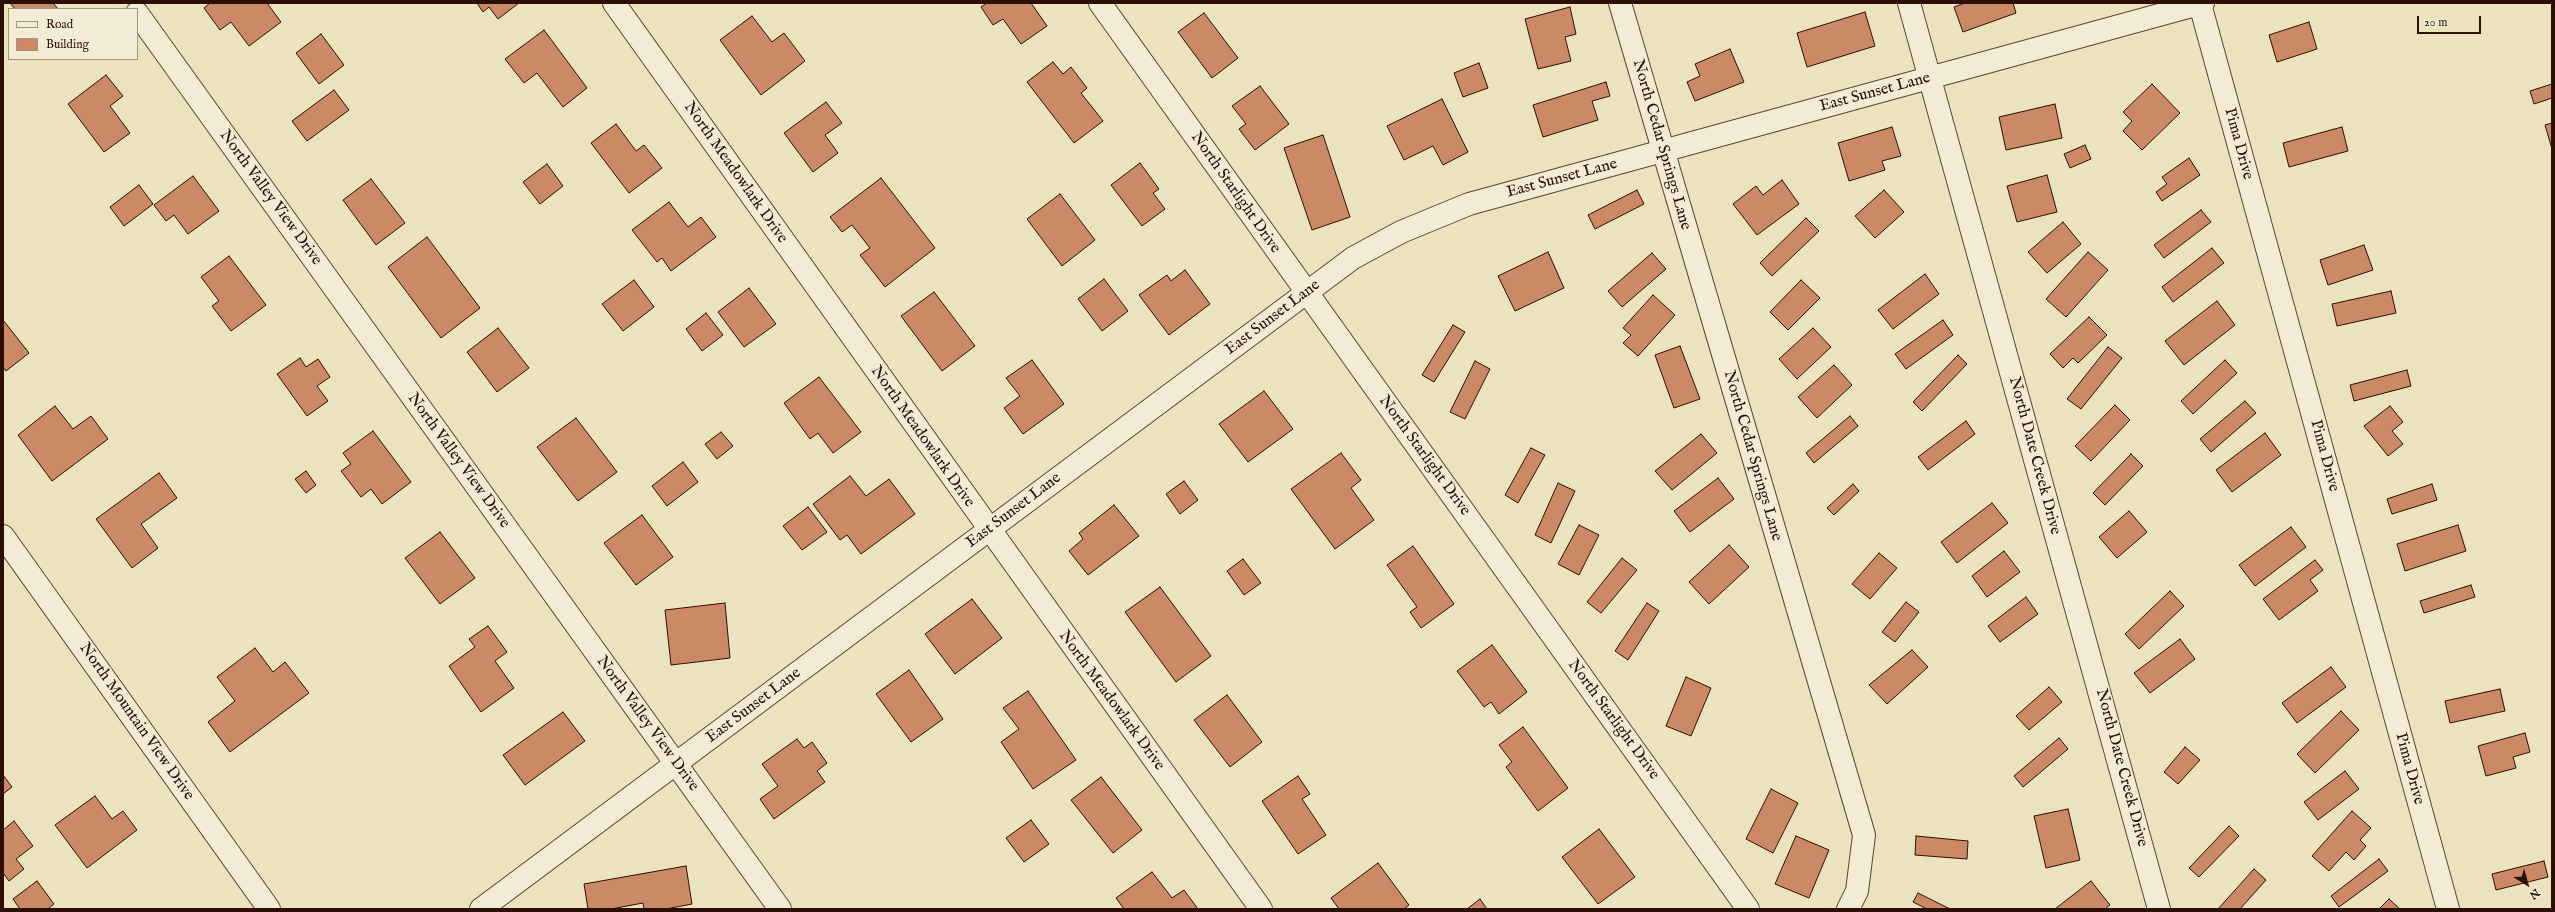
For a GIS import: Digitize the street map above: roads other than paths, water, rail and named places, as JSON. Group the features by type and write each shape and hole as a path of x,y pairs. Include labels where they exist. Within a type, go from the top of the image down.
{"street":[{"name":"North Meadowlark Drive","path":"614,3 1260,909"},
{"name":"North Starlight Drive","path":"1100,3 1748,909"},
{"name":"North Cedar Springs Lane","path":"1620,3 1662,152 1864,835 1857,891 1848,909"},
{"name":"North Date Creek Drive","path":"1909,3 2159,909"},
{"name":"East Sunset Lane","path":"481,909 1353,258 1401,232 1469,204 2201,3"},
{"name":"Pima Drive","path":"2201,3 2448,909"},
{"name":"North Valley View Drive","path":"138,14 780,909"},
{"name":"North Mountain View Drive","path":"3,536 269,909"}]}
